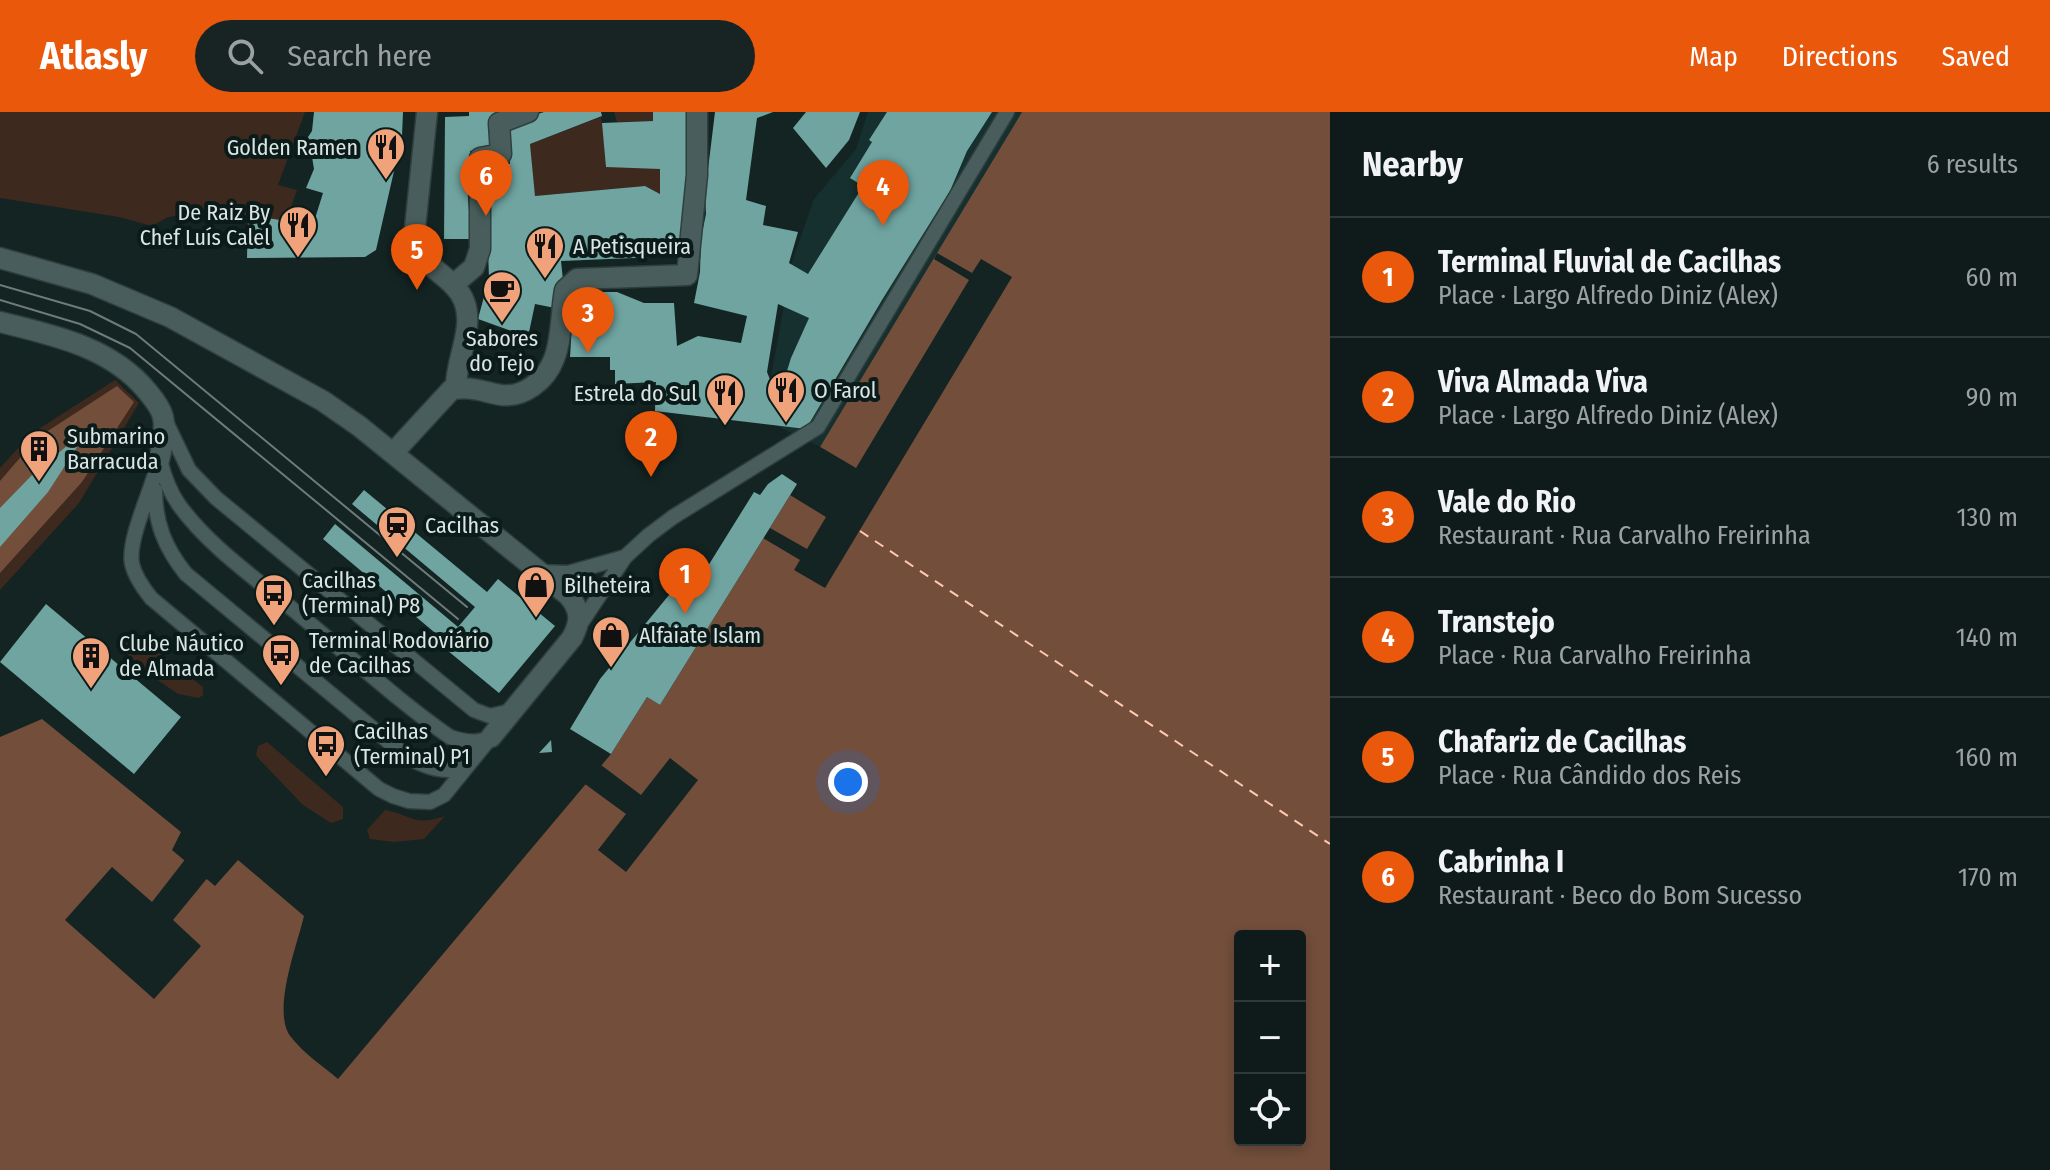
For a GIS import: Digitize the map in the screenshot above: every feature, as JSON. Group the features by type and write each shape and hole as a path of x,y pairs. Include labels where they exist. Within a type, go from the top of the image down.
{"street":[{"path":"427,112 415,246 464,300 467,318 455,374 456,388"},
{"path":"453,285 474,267 480,249 480,158 501,154 499,123 528,112"},
{"path":"393,453 425,416 456,388 512,396 536,383 555,358 565,290 570,282 577,279 687,275 697,175 697,112"},
{"path":"0,258 119,294 170,317 323,401 393,453 575,604 579,626 572,638 491,737"},
{"path":"0,322 95,350 136,377 152,396 163,417 159,460"}],"lane":[{"path":"579,626 625,557 673,517 818,427 1007,112"},
{"path":"163,417 189,470 228,507 474,710 490,716 513,710"},
{"path":"159,460 155,481 132,544 132,565 141,585 151,598 379,789 409,801 430,802 444,795 491,737"},
{"path":"159,460 167,486 178,505 217,545 432,725 450,737 466,742 479,742 491,737"},
{"path":"155,481 158,527 186,574 406,756 434,770 466,768"},
{"path":"540,572 568,573 625,557"}],"shaded area":[{"path":"0,112 305,112 278,185 297,190 286,221 248,215 184,215 168,217 152,226 119,217 0,198"},
{"path":"614,112 653,112 653,121 617,122"},
{"path":"868,112 1022,112 820,447 763,419 792,262 814,199 856,149"},
{"path":"1022,112 1330,112 1330,1170 0,1170 0,737 42,719 181,832 172,850 215,886 238,860 304,916 284,996 286,1026 301,1048 338,1079 611,754 647,697 660,705"},
{"path":"601,117 606,152 660,169 660,194 645,186 535,196 530,144"},
{"path":"115,380 139,403 79,503 0,590 0,468 31,434"},
{"path":"117,386 134,402 82,482 0,573 0,481 37,438"},
{"path":"135,634 203,687 203,695 199,698 178,694 125,653 125,638"},
{"path":"267,742 343,807 343,819 331,823 303,805 256,755 258,746"},
{"path":"385,810 419,820 445,816 424,839 394,842 370,839 367,830"}],"pier":[{"path":"937,253 972,273 981,259 1012,277 825,588 794,570 800,560 763,538 770,528 807,549 826,517 790,495 797,484 794,481 817,445 856,468 969,280 934,259"},
{"path":"670,758 698,780 626,872 598,850 626,814 585,784 601,765 641,795"},
{"path":"187,857 209,876 173,920 201,946 154,999 65,920 112,867 152,902"}],"building":[{"path":"314,112 403,112 402,136 376,250 365,257 247,258 248,215 313,225 323,193 306,188 314,169 308,137 312,131"},
{"path":"469,112 514,112 497,147 470,151 477,184 467,184 471,239 444,239 445,117 469,116"},
{"path":"544,112 601,112 602,116 530,144 535,196 645,186 660,194 660,169 606,167 602,123 653,121 653,112 687,112 690,194 681,256 561,261 563,280 555,308 535,304 528,337 478,319 489,278 485,164 510,164 507,124"},
{"path":"715,112 773,112 757,118 746,200 766,206 763,225 798,232 789,263 808,274 863,186 850,178 887,112 992,112 967,151 950,191 806,429 655,411 656,382 615,384 615,370 610,370 610,357 570,357 574,292 617,292 644,303 674,303 677,346 698,336 741,343 747,316 694,303 706,214 705,194","holes":["778,304 809,318 782,387 771,382 767,372"]},
{"path":"806,112 860,112 849,140 826,168 793,128"},
{"name":"Submarino Barracuda","path":"80,435 83,438 48,492 0,547 0,508 33,474"},
{"path":"782,474 797,484 660,705 647,697 611,754 570,729 600,679 692,567 703,574 754,492 760,495 768,484"},
{"path":"364,490 487,592 498,579 555,626 499,693 442,646 446,642 323,539 335,524 458,627 475,607 352,504"},
{"name":"Clube Náutico de Almada","path":"46,604 181,717 134,774 0,662"},
{"path":"551,740 552,752 539,753"}],"ferry route":[{"path":"860,531 1330,844"}],"tram line":[{"path":"0,285 90,311 136,334 467,607"},
{"path":"0,300 80,324 130,348 458,619"}],"place":[{"name":"Golden Ramen","path":"386,181"},
{"name":"Cabrinha I","path":"486,216"},
{"name":"Transtejo","path":"883,226"},
{"name":"De Raiz By Chef Luís Calel","path":"298,259"},
{"name":"A Petisqueira","path":"545,280"},
{"name":"Chafariz de Cacilhas","path":"417,290"},
{"name":"Sabores do Tejo","path":"502,324"},
{"name":"Vale do Rio","path":"588,353"},
{"name":"O Farol","path":"786,424"},
{"name":"Estrela do Sul","path":"725,427"},
{"name":"Viva Almada Viva","path":"651,477"},
{"name":"Submarino Barracuda","path":"39,483"},
{"name":"Cacilhas","path":"397,559"},
{"name":"Terminal Fluvial de Cacilhas","path":"685,614"},
{"name":"Bilheteira","path":"536,619"},
{"name":"Cacilhas (Terminal) P8","path":"274,627"},
{"name":"Alfaiate Islam","path":"611,669"},
{"name":"Terminal Rodoviário de Cacilhas","path":"281,687"},
{"name":"Clube Náutico de Almada","path":"91,690"},
{"name":"Cacilhas (Terminal) P1","path":"326,778"}]}
